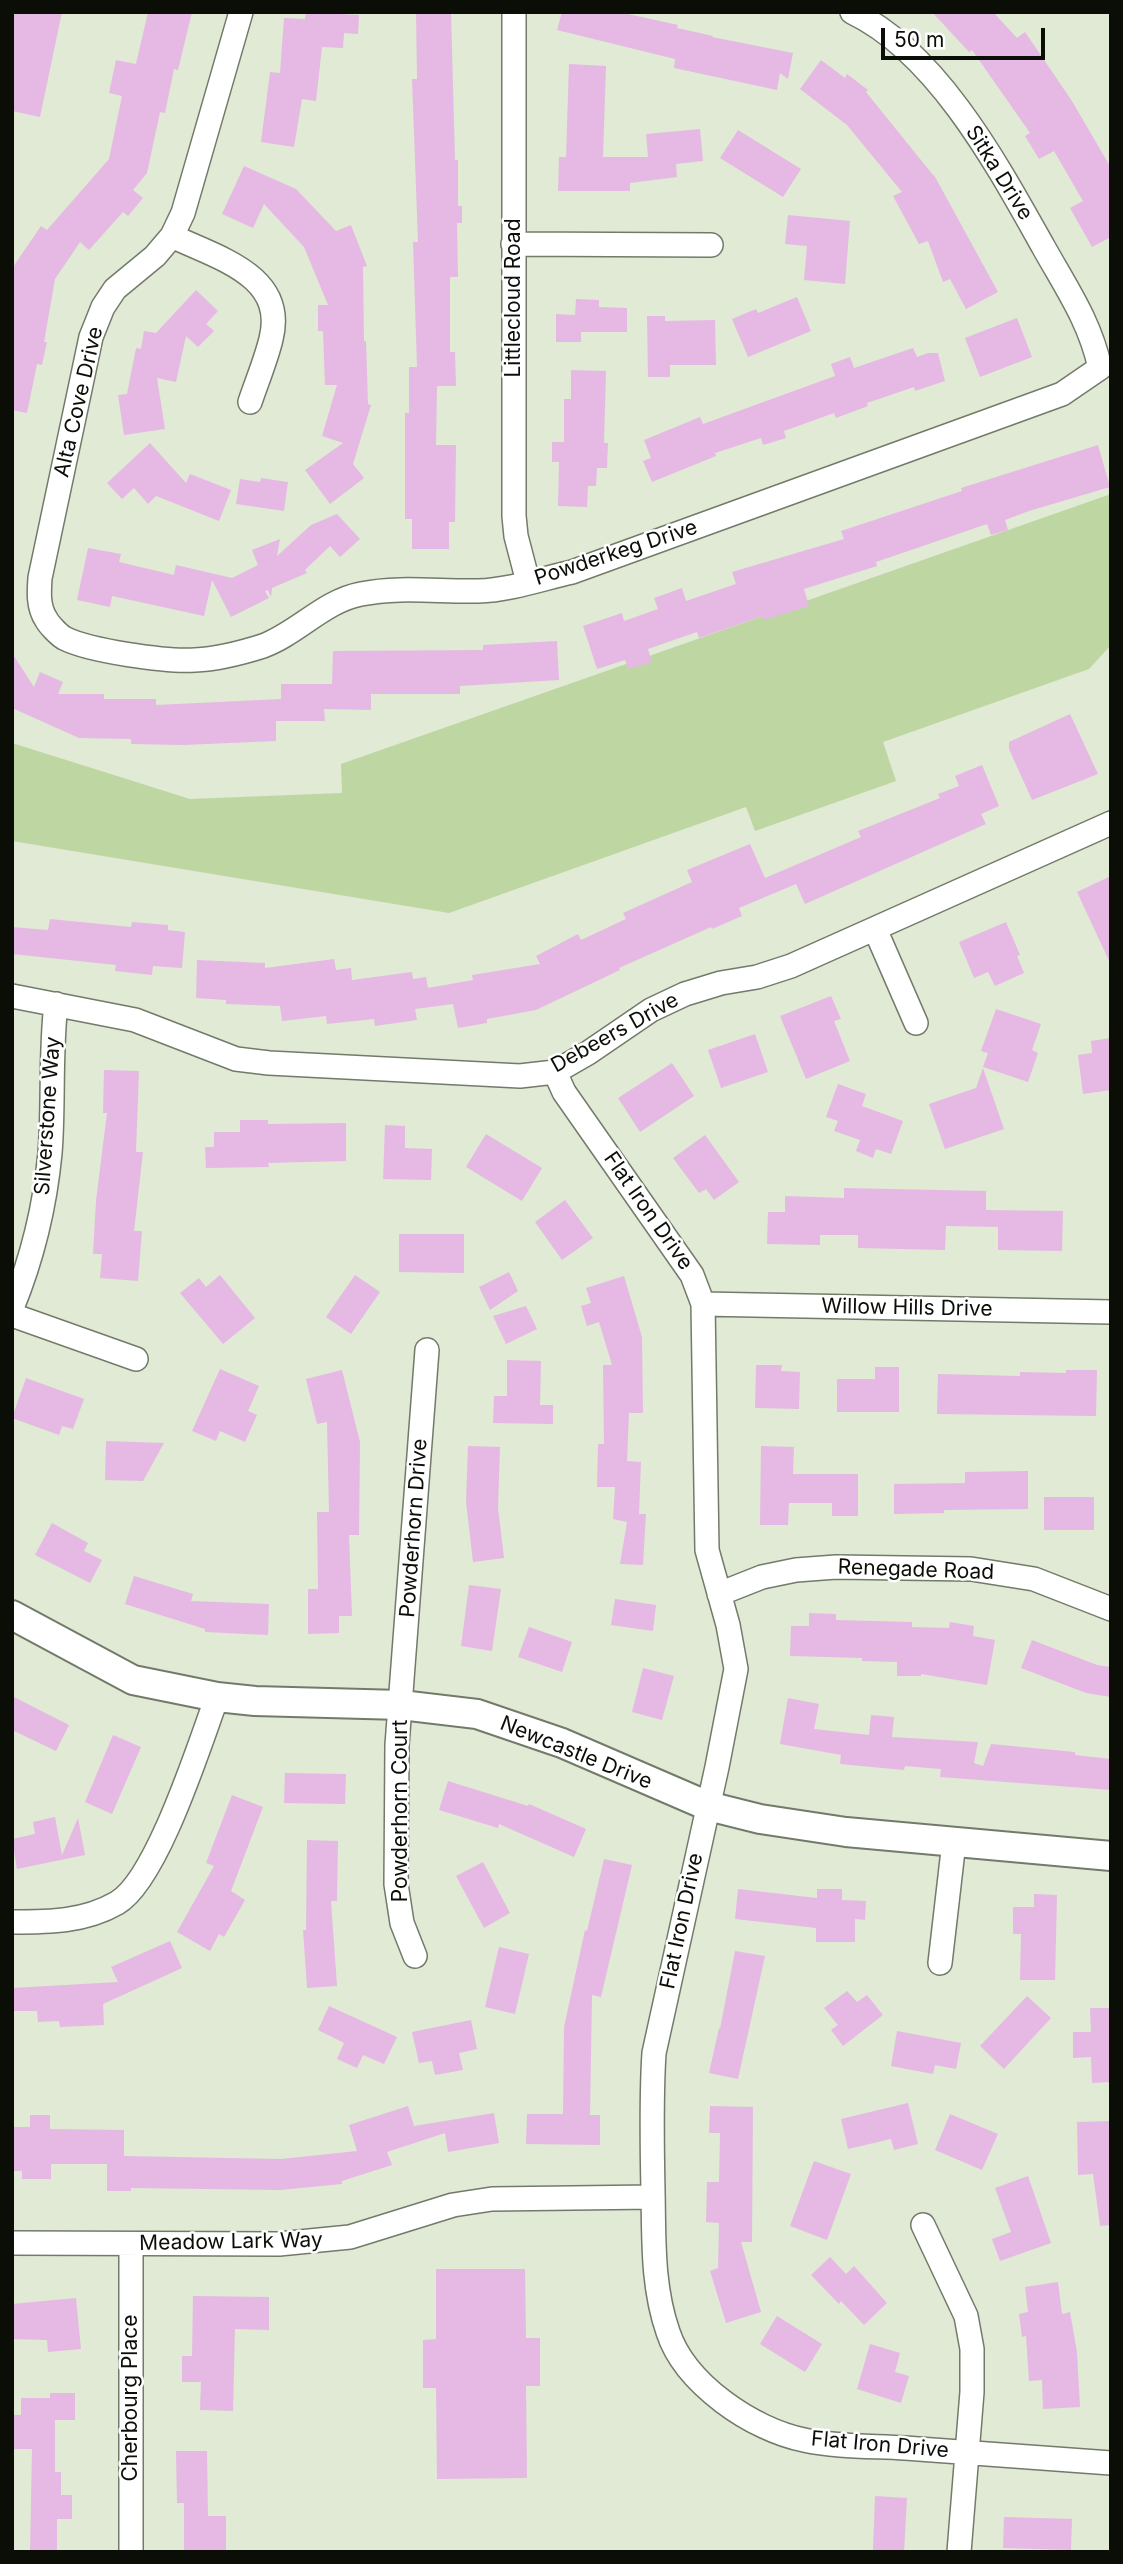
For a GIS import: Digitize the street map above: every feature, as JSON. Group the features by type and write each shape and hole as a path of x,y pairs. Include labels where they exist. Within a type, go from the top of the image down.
{"street":[{"name":"Alta Cove Drive","path":"40,578 91,337 103,307 116,289 155,256 172,236 183,213 241,12"},
{"name":"Littlecloud Road","path":"514,12 514,516 518,547 528,582"},
{"name":"Sitka Drive","path":"852,12 888,33 948,96 969,124 1082,316 1094,340 1100,368"},
{"path":"172,236 239,268 260,283 268,297 273,315 272,337 250,402"},
{"path":"513,244 711,245"},
{"name":"Powderkeg Drive","path":"40,578 39,600 46,620 63,638 85,646 160,659 195,660 234,655 265,645 292,632 337,601 360,594 509,588 572,572 1062,394 1100,368"},
{"name":"Debeers Drive","path":"12,996 135,1020 205,1048 247,1060 509,1076 555,1072 651,1010 685,994 780,970 1111,823"},
{"path":"875,929 916,1023"},
{"name":"Silverstone Way","path":"12,1308 23,1282 45,1189 50,1151 56,1004"},
{"name":"Flat Iron Drive","path":"555,1072 564,1092 692,1275 703,1304 707,1550 733,1644 736,1669 654,2053 651,2094 653,2250 657,2293 669,2335 686,2364 710,2390 751,2420 804,2440 1111,2463"},
{"name":"Willow Hills Drive","path":"703,1304 1111,1312"},
{"path":"12,1315 136,1359"},
{"name":"Powderhorn Drive","path":"401,1705 427,1350"},
{"name":"Renegade Road","path":"719,1594 762,1577 796,1570 836,1567 971,1569 1034,1579 1111,1609"},
{"name":"Newcastle Drive","path":"12,1615 133,1680 217,1697 267,1702 401,1705 477,1714 562,1743 708,1806 760,1819 954,1842 1111,1856"},
{"path":"12,1922 56,1922 91,1915 119,1902 136,1885 159,1846 217,1697"},
{"name":"Powderhorn Court","path":"401,1705 397,1745 396,1884 402,1923 415,1955"},
{"path":"940,1963 954,1842"},
{"name":"Meadow Lark Way","path":"12,2243 315,2242 350,2237 453,2205 492,2199 653,2197"},
{"path":"923,2225 961,2305 972,2349 972,2392 959,2552"},
{"name":"Cherbourg Place","path":"131,2244 131,2552"}],"green space":[{"path":"1111,494 1111,645 1089,669 883,742 896,781 755,831 746,807 449,913 12,841 12,743 190,799 342,793 341,764"}],"building":[{"path":"12,12 62,12 40,117 12,111"},
{"path":"148,12 192,12 178,70 174,69 165,113 160,112 147,173 133,190 143,198 128,216 123,212 89,250 80,242 55,279 44,342 47,342 42,365 37,364 27,413 12,410 13,267 41,226 47,230 109,159 122,96 109,93 116,60 136,64"},
{"path":"306,12 359,15 358,34 344,33 343,48 322,47 316,101 302,99 294,147 261,142 270,72 280,73 284,18 305,19"},
{"path":"416,12 451,12 455,160 458,160 458,206 462,206 462,223 457,223 458,277 450,277 450,352 455,352 456,386 437,386 436,445 456,445 455,522 449,522 449,549 412,549 412,519 405,519 405,413 409,413 409,367 417,367 413,242 418,242 412,79 417,79"},
{"path":"562,12 628,12 712,37 793,53 788,79 780,73 777,90 674,68 675,59 557,30"},
{"path":"932,12 993,12 1017,38 1025,32 1072,101 1111,168 1111,237 1092,247 1070,208 1083,201 1054,151 1039,159 1025,136 1030,133 972,50 969,52"},
{"path":"821,60 845,78 847,74 868,90 866,92 934,175 998,292 966,309 950,279 943,282 928,241 919,244 893,196 902,192 847,125 800,89"},
{"path":"569,64 606,66 603,157 648,157 646,134 700,129 703,161 676,164 677,177 630,183 630,191 558,191 559,157 566,157"},
{"path":"738,130 801,169 783,197 720,158"},
{"path":"244,166 296,189 336,231 351,225 367,266 363,267 364,341 368,404 371,405 353,464 364,478 330,504 305,470 343,443 322,436 337,385 325,385 323,331 318,331 318,305 328,305 304,247 264,204 253,228 222,214"},
{"path":"788,215 850,221 845,284 804,280 807,246 785,244"},
{"path":"196,290 218,311 206,324 214,331 198,347 186,336 176,382 157,378 165,429 124,435 118,395 127,394 136,348 141,349 144,331 156,333"},
{"path":"797,297 811,331 748,357 732,319 756,309 758,313"},
{"path":"576,299 599,300 599,307 627,308 627,332 581,332 581,342 556,342 556,314 575,315"},
{"path":"647,316 665,316 665,321 715,320 716,365 670,365 670,377 648,377"},
{"path":"1017,318 1032,357 980,377 965,338"},
{"path":"913,348 917,357 938,353 945,381 915,391 914,387 867,403 868,406 836,418 834,413 784,431 786,438 763,445 761,438 715,453 716,456 652,482 643,461 651,458 644,440 700,417 703,424 835,376 831,364 850,357 854,368"},
{"path":"571,370 606,371 604,443 608,443 607,468 597,468 596,486 588,486 587,507 558,506 559,462 552,462 552,442 564,442 564,399 571,399"},
{"path":"150,443 186,483 190,474 231,490 219,521 156,496 148,504 134,488 122,499 107,483"},
{"path":"1098,445 1110,487 1005,520 1008,530 991,535 987,524 876,562 877,566 804,589 809,606 764,620 763,616 699,638 697,632 648,649 652,662 628,669 625,660 597,669 583,626 622,613 624,621 658,609 654,598 682,588 686,601 736,584 732,572 844,539 841,531 962,491 961,488"},
{"path":"261,478 288,482 284,511 236,504 240,479 260,482"},
{"path":"337,514 360,539 340,557 330,546 305,570 307,573 272,588 271,597 268,590 265,591 269,598 231,617 212,580 204,616 112,596 110,607 77,600 88,548 121,554 119,562 174,575 176,565 232,578 258,565 252,550 280,539 277,556 311,525"},
{"path":"557,641 559,680 460,686 460,694 371,694 371,710 324,709 325,721 276,721 276,741 183,745 131,744 131,739 79,738 12,708 12,653 34,687 40,672 63,682 58,694 104,694 104,699 156,699 156,705 281,699 281,684 332,684 333,651 483,650 483,645"},
{"path":"1070,714 1098,774 1032,800 1009,749 1009,742"},
{"path":"982,765 999,806 981,814 986,824 805,904 796,884 739,908 742,916 619,968 620,970 536,1010 487,1019 487,1023 458,1028 453,1004 415,1009 417,1020 375,1026 374,1019 327,1024 326,1016 282,1021 280,1006 226,1004 226,1000 196,998 197,960 265,963 265,968 334,959 336,970 351,968 352,980 412,972 413,979 426,977 428,988 473,980 472,975 540,964 536,956 578,934 581,940 626,919 623,913 692,882 687,870 750,844 765,878 861,837 858,831 940,798 938,794 959,786 955,776"},
{"path":"1111,876 1111,965 1077,892"},
{"path":"50,919 131,927 132,922 168,925 168,930 185,932 182,968 153,966 152,975 115,971 116,965 12,954 12,927 48,930"},
{"path":"1006,922 1020,955 1017,956 1024,973 995,986 988,972 974,978 959,942"},
{"path":"831,996 841,1019 834,1021 850,1061 806,1079 780,1016"},
{"path":"996,1009 1041,1024 1032,1050 1038,1053 1028,1082 983,1067 988,1053 981,1051"},
{"path":"755,1034 768,1072 721,1088 708,1050"},
{"path":"1111,1038 1111,1090 1083,1094 1078,1055 1092,1053 1091,1041"},
{"path":"672,1063 694,1096 640,1132 618,1098"},
{"path":"983,1068 1004,1129 945,1149 929,1104 976,1088"},
{"path":"104,1070 139,1071 136,1152 143,1152 134,1231 142,1231 138,1281 100,1278 102,1254 93,1254 96,1201 107,1113 103,1113"},
{"path":"838,1084 866,1094 862,1106 903,1121 891,1154 876,1149 873,1158 856,1151 860,1140 834,1131 838,1121 826,1117"},
{"path":"240,1120 268,1120 268,1124 346,1123 346,1161 268,1163 269,1167 206,1168 205,1147 214,1147 214,1132 240,1132"},
{"path":"385,1125 405,1126 405,1148 432,1149 431,1180 383,1179"},
{"path":"486,1134 542,1168 522,1201 466,1167"},
{"path":"705,1135 739,1182 714,1200 706,1189 699,1193 673,1158"},
{"path":"844,1188 986,1191 986,1210 1063,1211 1062,1251 998,1250 998,1227 946,1226 945,1250 858,1248 858,1235 820,1235 820,1245 767,1244 768,1212 785,1212 785,1196 844,1198"},
{"path":"565,1200 593,1238 562,1260 535,1222"},
{"path":"399,1234 464,1234 464,1273 399,1272"},
{"path":"509,1272 518,1291 490,1310 479,1287"},
{"path":"220,1275 255,1318 223,1344 180,1293 199,1278 206,1287"},
{"path":"355,1275 380,1292 351,1334 326,1317"},
{"path":"624,1276 642,1337 643,1413 629,1413 627,1461 641,1462 639,1514 646,1514 643,1565 620,1564 627,1522 613,1519 615,1487 597,1487 598,1444 604,1444 603,1365 612,1365 599,1322 587,1326 581,1306 591,1303 586,1288"},
{"path":"526,1306 537,1329 506,1344 493,1316"},
{"path":"507,1360 541,1361 540,1405 553,1405 553,1424 493,1423 494,1396 507,1396"},
{"path":"756,1365 782,1365 781,1371 800,1372 799,1409 755,1408"},
{"path":"875,1367 899,1367 899,1412 837,1412 837,1379 875,1379"},
{"path":"220,1369 259,1386 248,1411 257,1415 245,1442 220,1431 216,1441 192,1431"},
{"path":"342,1370 360,1442 359,1535 349,1535 352,1616 339,1616 339,1633 308,1634 308,1589 318,1589 317,1512 329,1512 327,1422 317,1424 306,1379"},
{"path":"1066,1370 1097,1370 1096,1416 937,1414 938,1374 1020,1376 1020,1372 1066,1373"},
{"path":"26,1378 84,1399 73,1429 62,1426 59,1435 12,1418"},
{"path":"106,1441 164,1443 143,1481 105,1480"},
{"path":"468,1446 500,1447 498,1508 504,1558 473,1562 466,1502"},
{"path":"761,1446 794,1447 793,1474 858,1474 858,1516 832,1516 832,1503 789,1503 788,1525 760,1525"},
{"path":"1028,1471 1028,1509 944,1510 944,1513 894,1514 894,1484 965,1483 965,1472"},
{"path":"1044,1497 1094,1497 1094,1530 1044,1530"},
{"path":"52,1523 88,1543 84,1551 102,1560 90,1583 35,1555"},
{"path":"134,1576 193,1594 191,1601 269,1604 268,1635 205,1632 205,1629 125,1604"},
{"path":"469,1585 501,1589 492,1651 461,1646"},
{"path":"615,1599 656,1605 653,1631 611,1625"},
{"path":"809,1613 836,1614 836,1620 912,1622 912,1627 949,1628 950,1622 974,1626 973,1636 995,1640 987,1685 921,1674 897,1676 897,1662 790,1656 791,1626 809,1626"},
{"path":"529,1627 572,1642 562,1672 518,1657"},
{"path":"1032,1640 1097,1665 1111,1667 1111,1697 1086,1693 1021,1668"},
{"path":"643,1668 674,1676 662,1720 632,1712"},
{"path":"12,1696 69,1725 56,1751 12,1730"},
{"path":"788,1698 819,1704 814,1729 869,1735 871,1715 894,1717 892,1737 978,1742 974,1763 983,1766 991,1744 1075,1752 1075,1755 1111,1759 1111,1790 940,1777 941,1769 905,1766 904,1770 840,1764 841,1755 780,1744"},
{"path":"113,1735 141,1747 112,1814 85,1802"},
{"path":"285,1773 346,1774 345,1804 284,1803"},
{"path":"448,1781 528,1806 529,1804 586,1829 574,1857 499,1824 498,1828 439,1810"},
{"path":"232,1795 263,1807 231,1891 245,1900 224,1937 219,1934 210,1951 177,1932 214,1866 206,1863"},
{"path":"55,1817 62,1855 78,1818 85,1855 17,1869 12,1839 35,1834 33,1822"},
{"path":"307,1840 338,1841 337,1901 331,1901 337,1986 307,1988 303,1930 306,1930"},
{"path":"604,1859 632,1865 601,1997 592,1995 590,2115 600,2115 600,2145 526,2144 527,2114 563,2114 564,2027"},
{"path":"483,1862 510,1913 484,1928 456,1876"},
{"path":"738,1889 817,1898 817,1889 842,1889 842,1900 866,1901 865,1920 855,1919 855,1942 816,1942 816,1928 735,1919"},
{"path":"1034,1894 1057,1895 1055,1980 1020,1980 1021,1934 1013,1934 1013,1907 1034,1907"},
{"path":"170,1941 182,1968 103,2004 104,2025 60,2027 59,2021 38,2022 37,2011 12,2011 12,1988 118,1982 111,1967"},
{"path":"499,1947 529,1954 515,2014 485,2007"},
{"path":"735,1951 765,1956 738,2079 709,2073"},
{"path":"847,1991 857,2002 867,1995 883,2015 843,2046 831,2030 838,2025 824,2008"},
{"path":"1027,1996 1051,2018 1004,2069 980,2046"},
{"path":"329,2006 397,2037 384,2064 363,2055 357,2068 337,2059 344,2043 318,2030"},
{"path":"1090,2008 1111,2008 1111,2082 1092,2083 1091,2057 1073,2058 1073,2032 1091,2032"},
{"path":"471,2020 477,2049 459,2053 463,2070 435,2075 432,2061 419,2063 412,2032"},
{"path":"897,2031 961,2043 956,2069 935,2065 933,2074 891,2066"},
{"path":"908,2103 918,2144 894,2150 891,2139 848,2149 841,2119"},
{"path":"408,2106 414,2126 494,2113 499,2143 448,2152 445,2133 387,2152 392,2165 342,2181 342,2184 280,2190 131,2188 131,2191 107,2191 107,2164 51,2164 51,2179 22,2179 22,2171 12,2171 12,2127 30,2127 30,2115 50,2115 50,2129 124,2130 124,2156 281,2159 357,2151 349,2125"},
{"path":"710,2106 753,2107 752,2242 741,2242 761,2312 726,2323 710,2271 718,2268 719,2223 706,2222 707,2182 719,2182 720,2133 709,2133"},
{"path":"950,2114 998,2134 982,2170 935,2150"},
{"path":"1111,2121 1111,2225 1100,2226 1093,2174 1078,2175 1077,2122"},
{"path":"814,2161 851,2174 827,2240 790,2226"},
{"path":"1028,2176 1051,2243 1000,2261 992,2239 1011,2232 995,2188"},
{"path":"830,2257 846,2274 854,2266 887,2303 864,2325 811,2275"},
{"path":"436,2269 525,2269 526,2338 540,2338 540,2386 526,2386 527,2478 437,2479 436,2388 423,2388 423,2340 436,2339"},
{"path":"1058,2282 1062,2314 1070,2312 1077,2352 1080,2407 1043,2409 1042,2380 1029,2381 1026,2336 1022,2337 1019,2314 1028,2312 1025,2287"},
{"path":"193,2296 269,2297 269,2330 235,2329 233,2411 200,2410 201,2382 182,2382 182,2356 192,2356"},
{"path":"76,2298 81,2349 48,2352 47,2340 12,2339 12,2304"},
{"path":"777,2316 822,2344 805,2372 760,2344"},
{"path":"870,2344 900,2353 895,2372 909,2376 901,2403 857,2389"},
{"path":"50,2393 75,2393 75,2420 55,2420 55,2472 61,2472 61,2495 72,2495 72,2519 57,2519 57,2552 30,2552 32,2449 14,2449 14,2415 21,2415 21,2398 50,2398"},
{"path":"176,2451 207,2451 208,2516 226,2516 226,2552 184,2552 184,2503 177,2503"},
{"path":"875,2496 907,2498 904,2552 873,2550"},
{"path":"1004,2517 1072,2519 1071,2550 1003,2548"}]}
